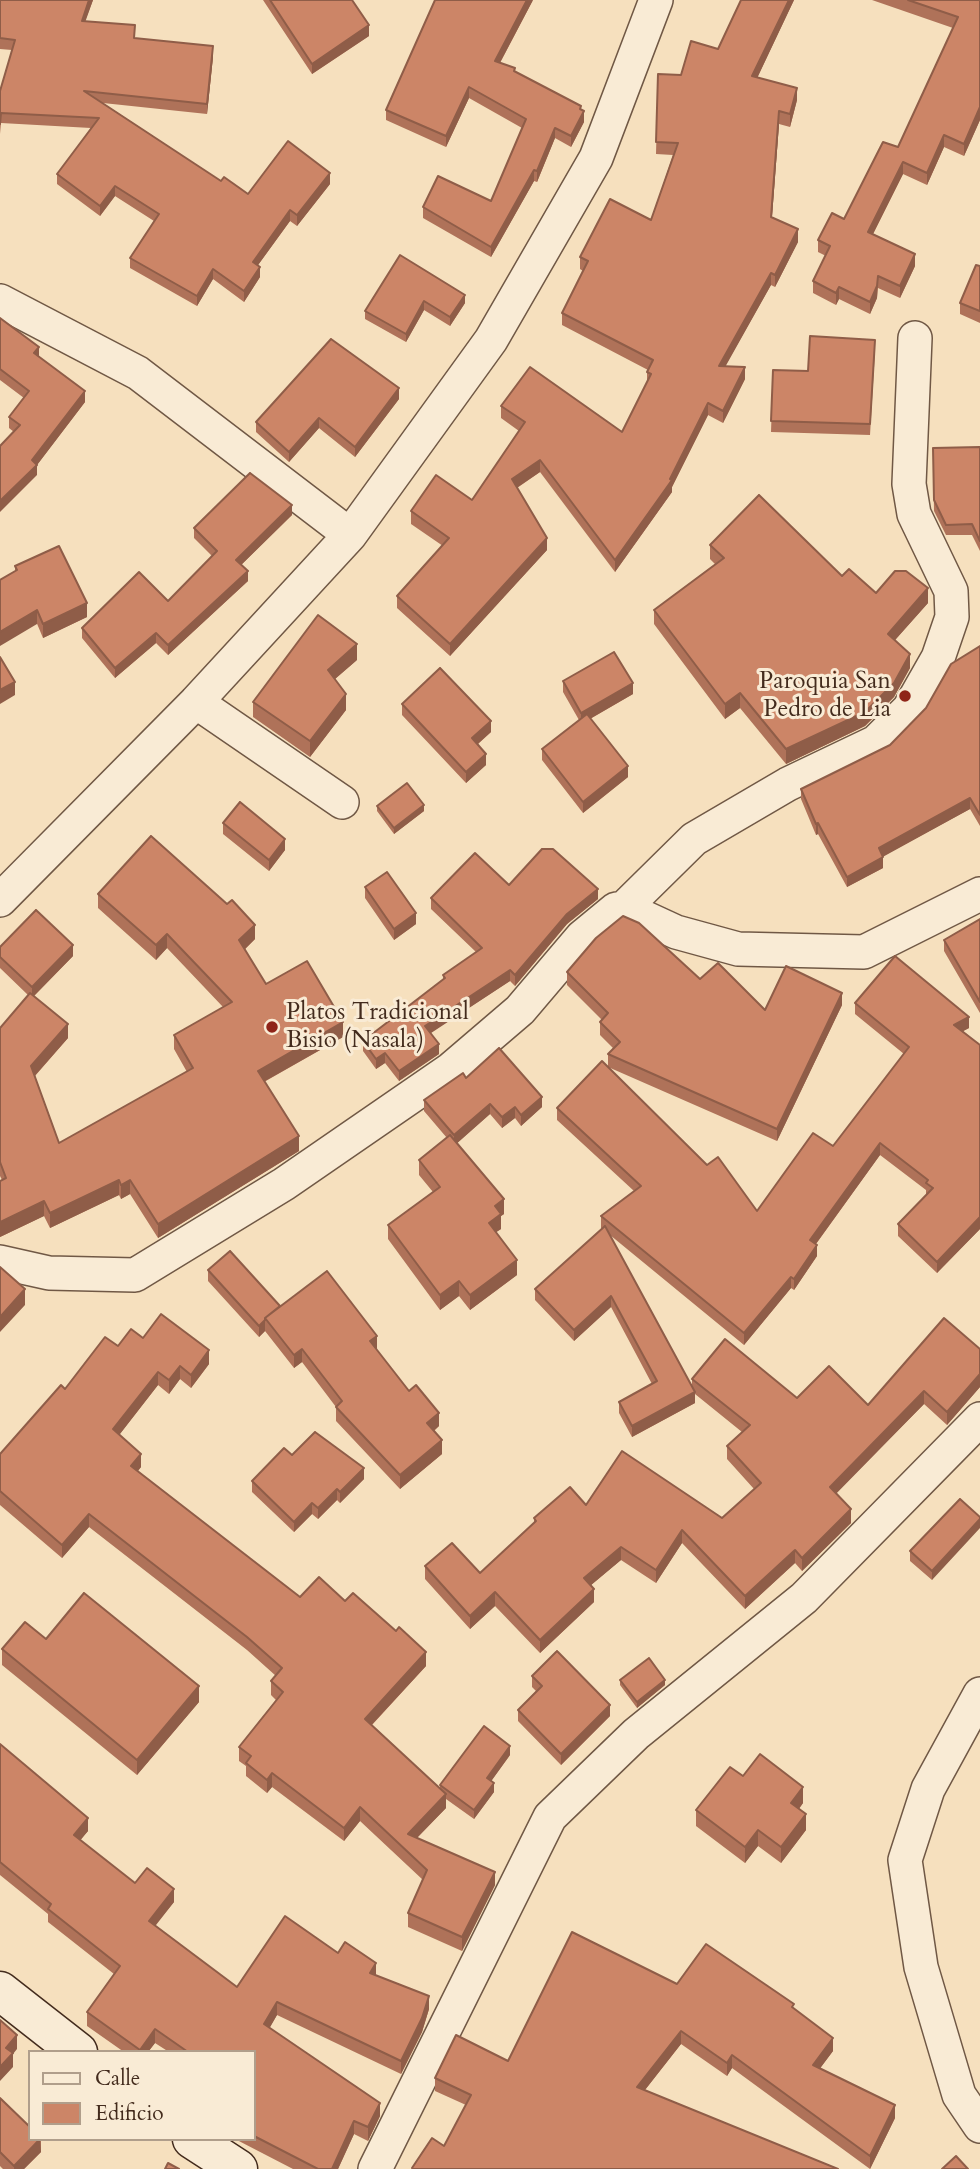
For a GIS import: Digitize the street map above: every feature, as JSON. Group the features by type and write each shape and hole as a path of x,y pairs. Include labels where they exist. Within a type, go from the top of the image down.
{"street":[{"path":"0,900 196,702 350,535 491,340 596,158 656,0"},
{"path":"0,301 138,373 350,535"},
{"path":"0,1262 49,1273 135,1275 284,1184 451,1069 520,1010 582,937 608,914 625,908 694,839 789,784 876,742 909,709 938,658 952,617 951,591 914,514 909,484 915,338"},
{"path":"196,702 342,802"},
{"path":"625,908 676,932 738,948 864,952 980,894"},
{"path":"375,2169 550,1817 636,1734 804,1598 980,1419"},
{"path":"980,1694 928,1789 905,1860 921,1967 959,2095 980,2126"},
{"path":"0,1991 75,2050"},
{"path":"195,2141 237,2169"}],"building":[{"path":"0,0 89,0 82,21 135,25 134,38 213,46 207,104 84,91 221,181 224,177 248,194 288,141 330,173 297,215 290,210 253,262 260,267 244,291 213,269 197,296 130,258 159,214 115,186 100,206 57,174 99,118 1,113 0,124 0,91 15,40 0,38"},
{"path":"270,0 352,0 369,25 312,64"},
{"path":"435,0 527,0 495,61 515,68 514,71 581,106 580,109 584,111 571,136 555,128 537,171 534,170 491,247 423,207 438,176 491,201 526,119 469,87 446,136 386,110"},
{"path":"741,0 789,0 752,76 797,88 790,114 779,111 771,217 798,229 775,275 771,273 719,366 745,367 723,411 708,403 670,479 672,480 615,560 540,460 512,479 547,538 450,644 397,596 449,538 411,511 436,475 472,500 525,422 501,406 530,367 622,432 651,374 647,372 653,360 562,313 588,261 580,257 610,199 651,220 678,143 656,142 658,74 681,75 691,41 718,49"},
{"path":"908,0 980,0 980,107 964,144 944,135 927,173 903,162 868,232 915,254 900,286 878,276 870,302 839,287 836,293 813,281 830,246 818,240 832,213 844,219 883,142 898,147 958,17"},
{"path":"400,255 465,295 450,317 424,301 406,334 365,311"},
{"path":"976,265 980,266 980,311 960,303"},
{"path":"0,318 39,347 34,353 85,391 32,460 37,465 0,501 0,446 20,425 9,417 29,391 0,369"},
{"path":"810,336 875,340 870,424 771,421 773,370 808,371"},
{"path":"331,339 399,388 355,447 319,418 289,452 256,422"},
{"path":"980,447 980,541 972,524 946,525 934,500 933,448"},
{"path":"250,473 292,505 236,560 248,571 168,645 156,633 115,668 82,628 139,572 168,601 217,551 194,528"},
{"path":"759,495 842,576 849,569 876,593 895,571 906,571 928,588 888,634 910,654 894,683 865,712 786,749 740,693 725,704 654,610 724,558 710,545"},
{"path":"59,546 87,603 43,624 37,610 0,632 0,580 17,570 15,566"},
{"path":"318,615 357,644 328,670 346,694 310,741 253,702"},
{"path":"980,646 980,815 970,798 879,848 883,857 847,877 818,823 816,824 801,789 890,745 926,708 951,664"},
{"path":"614,652 633,683 581,713 563,681"},
{"path":"0,657 15,682 0,690"},
{"path":"440,668 491,721 472,738 486,754 466,772 402,704"},
{"path":"587,714 628,766 583,802 542,749"},
{"path":"407,783 424,805 394,828 377,806"},
{"path":"240,802 285,839 269,860 223,823"},
{"path":"151,836 227,904 232,900 255,925 239,940 266,984 307,961 343,1022 258,1071 299,1136 158,1224 130,1180 121,1185 119,1180 50,1213 44,1201 0,1222 0,1181 6,1178 0,1162 0,1028 30,993 68,1024 31,1066 59,1143 193,1068 174,1035 232,1002 167,934 156,945 98,894"},
{"path":"542,849 553,849 598,889 567,914 515,975 510,970 425,1026 439,1044 399,1071 385,1053 376,1059 363,1041 445,978 443,975 482,948 431,898 475,853 509,885"},
{"path":"387,872 416,913 394,929 365,887"},
{"path":"36,910 73,945 32,987 0,957 0,947"},
{"path":"623,916 639,923 700,979 718,963 765,1010 786,966 842,993 777,1129 608,1054 620,1042 600,1022 608,1013 567,972 596,938"},
{"path":"980,919 980,1002 944,940"},
{"path":"895,956 969,1017 954,1025 980,1045 980,1217 937,1262 898,1224 933,1188 926,1183 928,1180 880,1143 810,1240 817,1245 794,1279 791,1277 744,1333 601,1216 641,1186 557,1108 602,1061 707,1165 718,1157 757,1211 813,1133 833,1146 909,1047 855,1003"},
{"path":"499,1048 542,1097 521,1115 515,1107 502,1117 490,1104 454,1135 424,1100 463,1073 466,1078"},
{"path":"450,1135 504,1199 495,1206 501,1214 489,1223 517,1260 470,1295 459,1281 440,1295 388,1225 440,1187 419,1160"},
{"path":"605,1226 695,1392 632,1426 619,1402 657,1381 611,1296 574,1330 535,1289"},
{"path":"230,1251 280,1306 259,1326 208,1270"},
{"path":"0,1267 25,1289 0,1317"},
{"path":"327,1271 377,1336 370,1341 409,1391 416,1385 439,1413 427,1423 442,1440 400,1475 336,1407 342,1401 302,1349 294,1355 265,1318"},
{"path":"161,1314 209,1350 191,1375 180,1366 169,1380 158,1372 113,1429 141,1454 131,1466 300,1597 319,1577 345,1601 353,1593 396,1631 399,1627 426,1652 365,1719 446,1794 408,1834 495,1872 462,1937 408,1913 427,1870 360,1807 344,1828 272,1773 267,1780 246,1763 251,1756 239,1747 283,1692 271,1681 282,1668 247,1637 89,1514 62,1545 0,1491 0,1454 61,1385 65,1389 105,1337 118,1346 131,1329 143,1338"},
{"path":"944,1318 980,1349 980,1374 947,1412 924,1391 830,1487 851,1509 802,1558 795,1550 745,1596 682,1530 656,1570 621,1547 584,1578 594,1589 540,1640 495,1592 470,1616 425,1566 452,1543 480,1573 536,1521 534,1518 570,1487 586,1505 622,1451 722,1518 761,1483 727,1446 750,1425 692,1379 725,1339 797,1398 829,1366 868,1405"},
{"path":"315,1432 364,1468 340,1492 337,1489 318,1508 312,1503 294,1522 252,1481 284,1448 292,1455"},
{"path":"960,1499 980,1519 932,1571 910,1551"},
{"path":"84,1593 199,1686 137,1760 2,1649 25,1622 46,1639"},
{"path":"557,1651 610,1705 561,1754 518,1710 542,1686 532,1676"},
{"path":"649,1658 665,1680 637,1702 620,1680"},
{"path":"484,1726 510,1746 487,1778 494,1783 474,1810 440,1785"},
{"path":"0,1744 88,1818 74,1835 135,1883 147,1868 174,1889 149,1921 237,1987 285,1916 338,1953 345,1942 376,1963 370,1973 429,1996 422,2018 401,2061 277,2002 264,2024 380,2103 368,2127 354,2121 332,2169 318,2169 256,2137 256,2050 185,2050 155,2029 140,2050 87,2012 120,1966 48,1909 51,1904 0,1862"},
{"path":"760,1754 803,1787 791,1803 806,1814 781,1847 758,1830 745,1847 696,1810 730,1767 743,1776"},
{"path":"572,1932 677,1984 706,1944 794,2004 792,2007 833,2038 813,2065 895,2105 870,2156 732,2055 727,2063 681,2031 637,2087 838,2169 413,2169 432,2138 444,2146 471,2095 435,2078 456,2035 508,2061"},
{"path":"0,2020 17,2035 6,2048 13,2053 0,2067"},
{"path":"0,2098 28,2125 28,2141 38,2141 14,2166 0,2152"},
{"path":"956,2156 968,2169 942,2169"},
{"path":"168,2163 179,2169 165,2169"}],"place":[{"name":"Paroquia San Pedro de Lia","path":"905,696"},
{"name":"Platos Tradicional Bisio (Nasala)","path":"272,1027"}]}
